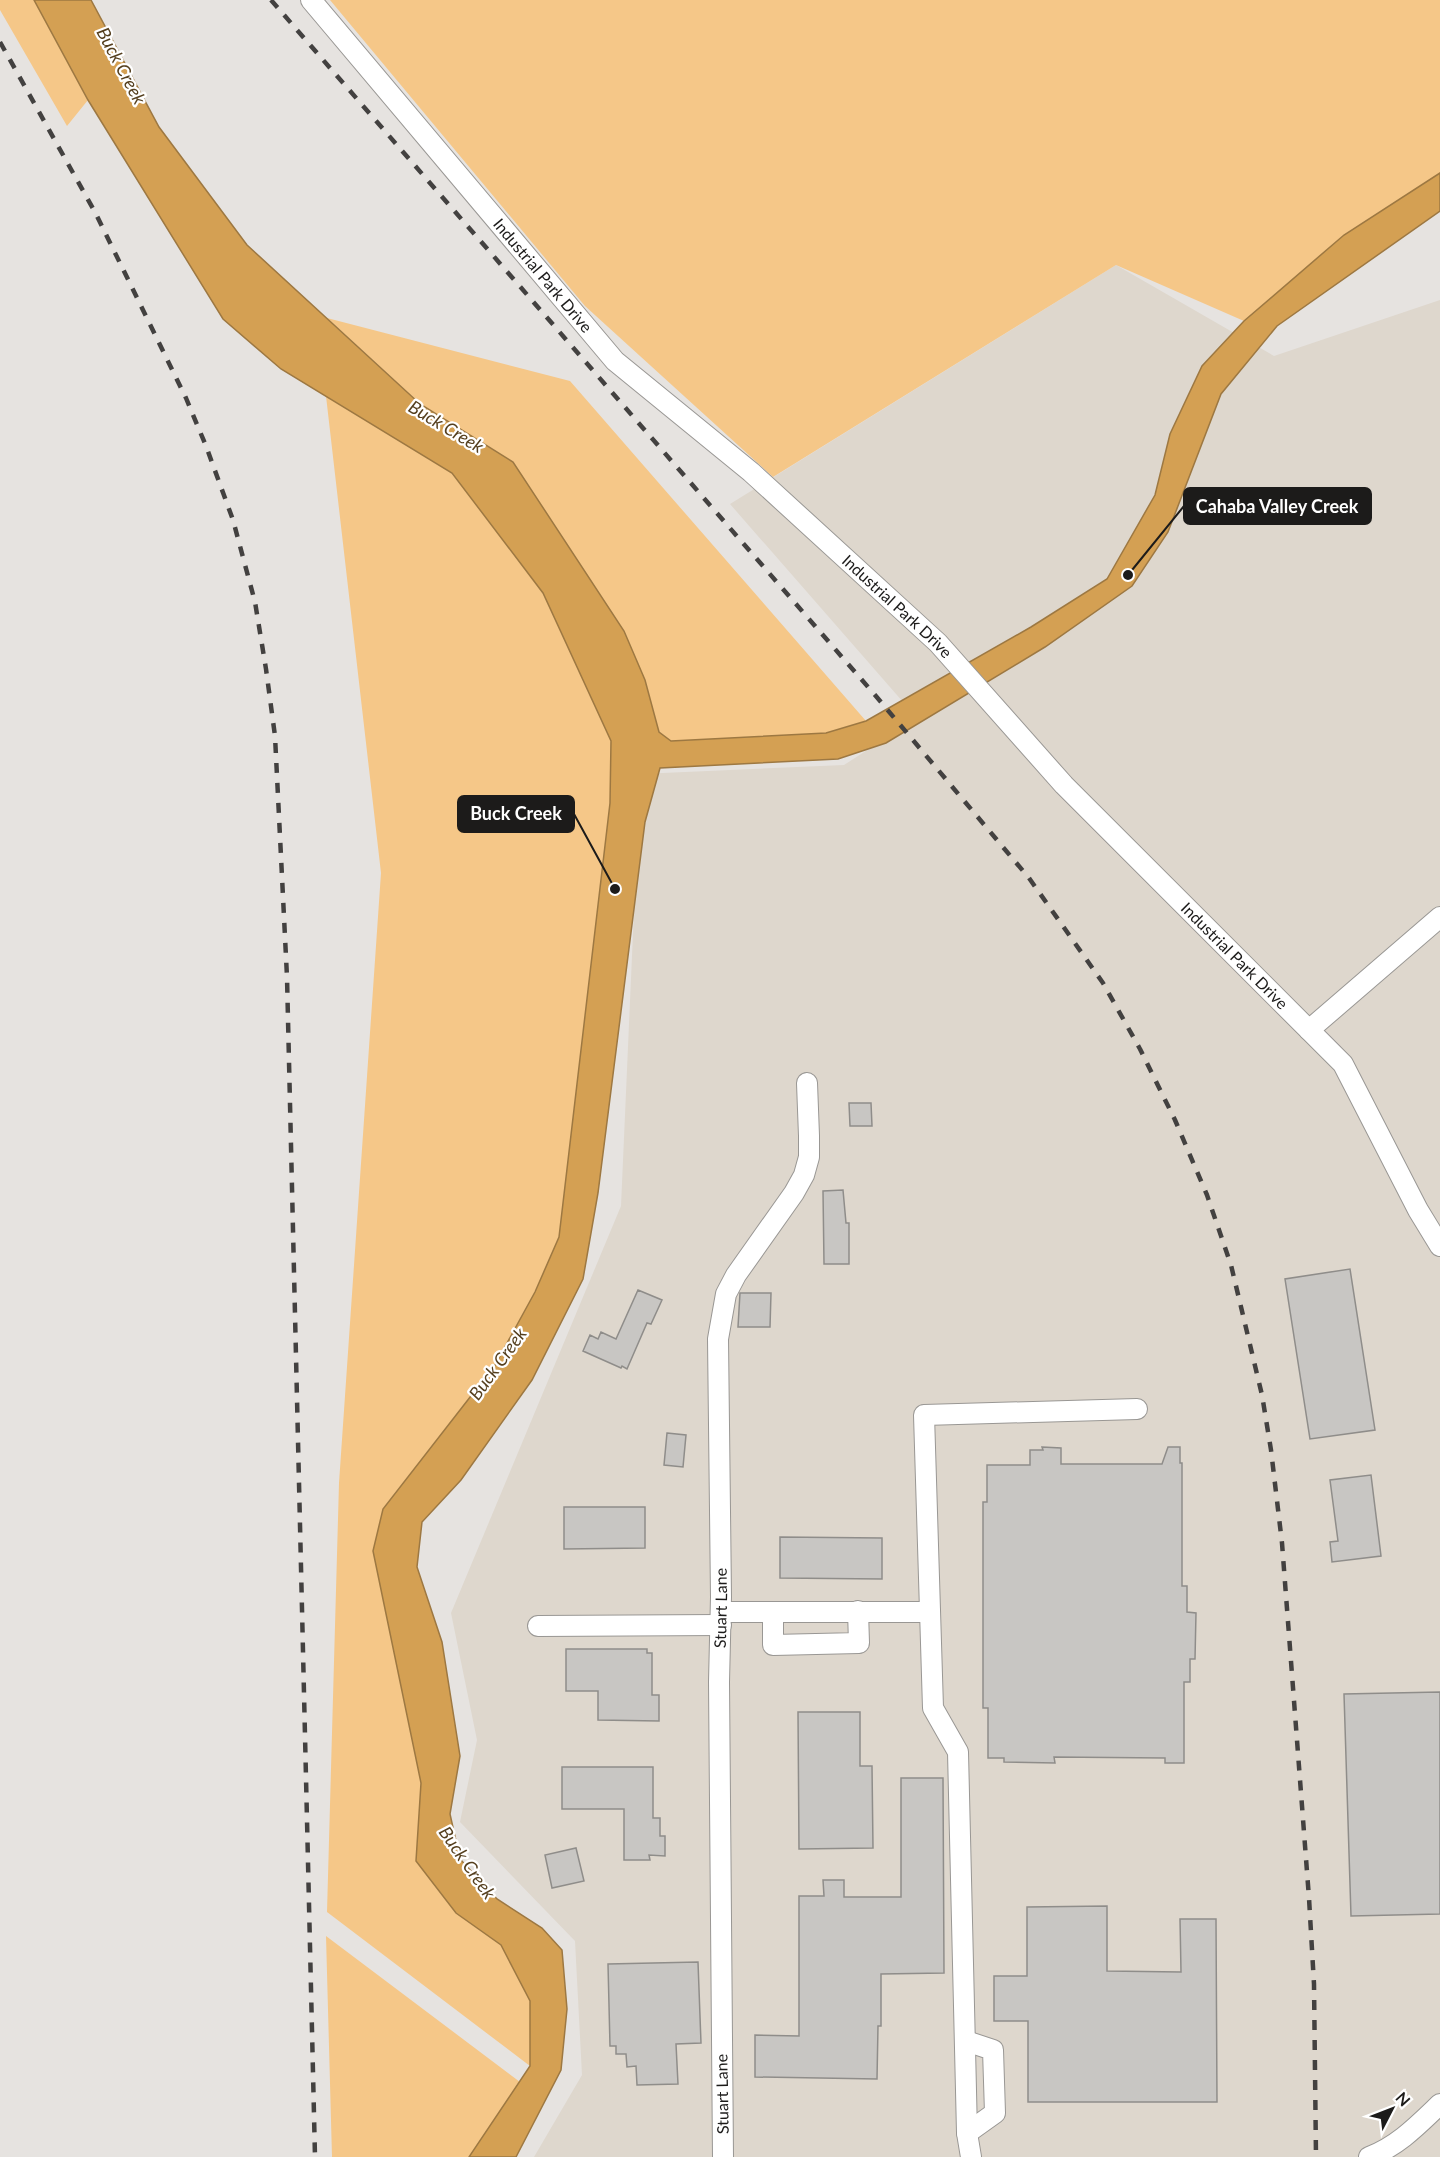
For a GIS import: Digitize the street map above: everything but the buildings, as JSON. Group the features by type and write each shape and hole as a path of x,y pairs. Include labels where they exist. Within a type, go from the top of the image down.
{"street":[{"name":"Industrial Park Drive","path":"311,0 615,361 751,472 938,643 1064,785 1343,1064 1418,1210 1440,1246"},
{"path":"1309,1030 1440,917"},
{"name":"Stuart Lane","path":"723,2157 718,1339 726,1294 736,1275 804,1175 809,1136 807,1083"},
{"path":"971,2157 967,2133 958,1752 933,1708 924,1415 1137,1409"},
{"path":"773,1613 773,1646 859,1643 858,1611"},
{"path":"538,1626 721,1619 773,1613 930,1612"},
{"path":"966,2041 993,2050 995,2113 967,2133"},
{"path":"1370,2157 1403,2139 1440,2104"}],"shaded area":[{"path":"0,0 34,0 88,100 67,126 0,10"},
{"path":"330,0 1440,0 1440,173 1344,235 1244,321 1116,265 773,477 585,306"},
{"path":"1116,265 1274,356 1440,300 1440,2157 534,2157 582,2075 575,1941 460,1822 477,1740 451,1613 621,1206 640,774 844,765 917,718 730,504"},
{"path":"327,318 570,381 866,721 826,733 671,741 659,732 645,680 513,462 420,404"},
{"path":"326,396 452,473 543,593 611,741 610,803 559,1237 535,1292 495,1365 383,1509 404,1698 421,1783 416,1861 456,1913 501,1945 530,2001 530,2066 327,1912 339,1483 381,873"},
{"path":"326,1936 520,2082 469,2157 332,2157"}],"water":[{"path":"34,0 91,0 159,127 247,245 420,404 513,462 624,631 645,680 659,732 671,741 826,733 866,721 1031,627 1107,579 1155,495 1170,434 1202,366 1244,321 1344,235 1440,173 1440,211 1277,326 1221,394 1168,532 1132,586 1045,647 886,743 838,759 660,768 645,822 598,1193 583,1279 532,1380 461,1480 422,1522 417,1567 442,1642 460,1756 450,1814 460,1859 497,1899 542,1928 562,1950 567,2009 561,2070 516,2157 469,2157 530,2066 530,2001 501,1945 456,1913 416,1861 421,1783 373,1551 383,1509 495,1365 535,1292 559,1237 610,803 611,741 543,593 452,473 281,369 223,319 88,100"}],"railway":[{"path":"271,0 875,695 1029,878 1103,983 1140,1049 1175,1120 1207,1195 1231,1265 1262,1395 1271,1450 1282,1543 1309,1898 1314,1984 1316,2157"},
{"path":"0,42 96,214 186,398 233,520 255,602 266,669 275,736 287,977 315,2157"}],"place":[{"name":"Cahaba Valley Creek","path":"1128,575"},
{"name":"Buck Creek","path":"615,889"}]}
